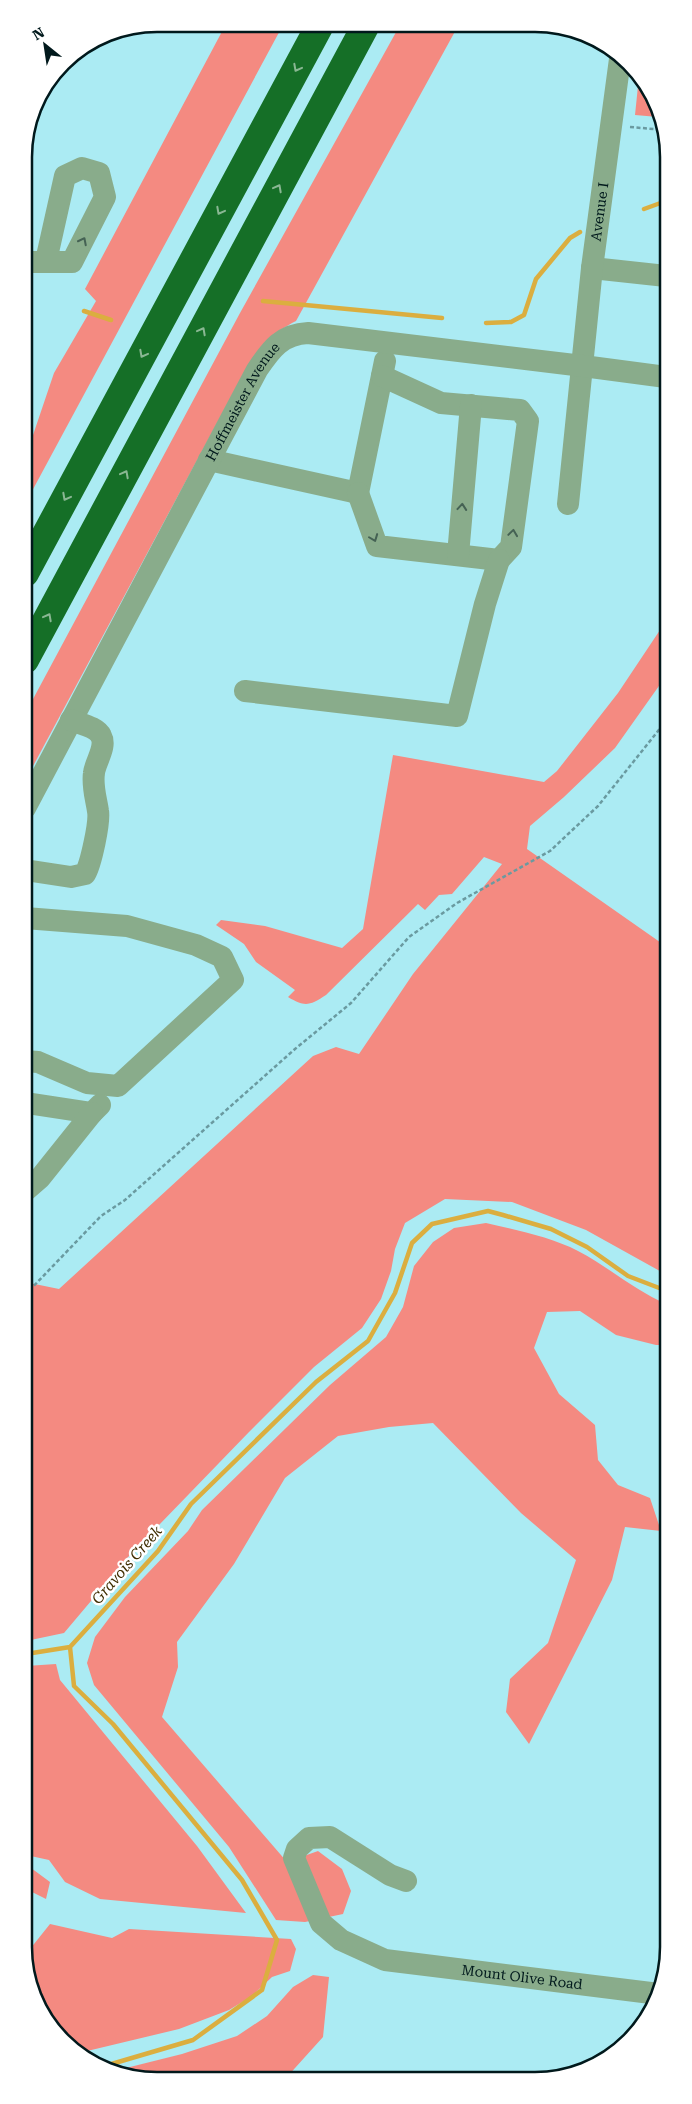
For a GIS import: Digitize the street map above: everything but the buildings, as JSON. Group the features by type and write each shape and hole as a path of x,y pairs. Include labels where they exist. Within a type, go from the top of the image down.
{"highway":[{"path":"33,646 362,32"},
{"path":"33,559 316,33"}],"street":[{"name":"Avenue I","path":"568,504 592,268 619,66"},
{"path":"33,262 46,261"},
{"path":"592,268 660,275"},
{"name":"Hoffmeister Avenue","path":"33,793 257,370 270,351 284,340 294,334 308,333 660,376"},
{"path":"389,343 358,493 377,546 499,560"},
{"path":"245,691 457,716 485,604 499,560 511,547 528,421 520,410 441,403 382,376"},
{"path":"458,555 471,406"},
{"path":"210,460 358,493"},
{"path":"33,871 71,877 85,874 90,866 99,813 94,793 94,773 103,742 101,735 95,730 71,720"},
{"path":"32,1185 40,1178 92,1113 118,1086 233,980 222,957 196,946 126,926 33,919"},
{"path":"32,1062 38,1062 87,1082 118,1086"},
{"path":"33,1104 92,1113"},
{"name":"Mount Olive Road","path":"406,1881 390,1875 330,1837 309,1838 297,1849 294,1858 321,1923 341,1940 385,1960 650,1993"}],"path":[{"path":"644,128 656,129"},
{"path":"32,1289 101,1216 125,1200 294,1049 351,1003 409,937 457,902 550,851 598,806 660,729"}],"shaded area":[{"path":"396,32 455,32 296,321 267,341 246,369 33,767 33,700 240,313"},
{"path":"221,33 279,33 33,490 33,436 54,373 96,301 85,289"},
{"path":"638,88 647,102 652,117 635,115"},
{"path":"660,630 660,685 615,748 564,797 530,826 527,849 660,942 659,1271 586,1230 512,1202 445,1199 405,1223 395,1249 391,1271 381,1299 362,1328 314,1367 249,1432 129,1556 64,1633 32,1640 32,1284 59,1289 313,1056 336,1047 359,1054 413,974 502,864 484,857 452,894 439,895 425,910 418,904 326,995 307,1004 288,997 295,990 256,962 244,944 216,925 221,920 265,926 342,948 363,929 393,755 544,782 557,771 618,693"},
{"path":"486,1223 533,1234 568,1246 659,1301 659,1345 616,1335 580,1311 547,1312 534,1348 559,1394 595,1425 598,1460 618,1485 650,1498 659,1531 625,1527 612,1580 529,1744 506,1712 510,1679 548,1643 576,1560 521,1513 433,1423 389,1427 338,1436 285,1478 234,1564 177,1642 178,1667 162,1717 287,1862 318,1851 342,1869 351,1891 343,1914 305,1922 276,1920 229,1847 94,1685 87,1663 95,1637 125,1597 188,1531 202,1510 330,1385 386,1337 403,1307 414,1266 433,1242 454,1228"},
{"path":"56,1664 60,1680 197,1846 246,1913 100,1899 65,1882 49,1860 32,1856 32,1666"},
{"path":"32,1869 50,1882 46,1899 32,1892"},
{"path":"50,1924 112,1938 129,1929 291,1939 296,1949 290,1971 272,1977 252,1996 229,2010 179,2029 89,2051 69,2035 45,2002 35,1971 32,1946"},
{"path":"313,1975 329,1977 323,2037 291,2072 158,2072 128,2068 182,2054 237,2036 267,2016 293,1987"}],"waterway":[{"path":"644,209 660,203"},
{"path":"486,323 511,322 524,315 536,279 570,238 580,232"},
{"path":"263,301 442,318"},
{"path":"84,311 111,320"},
{"name":"Gravois Creek","path":"114,2063 193,2040 262,1990 277,1940 242,1880 113,1724 74,1686 70,1647 158,1551 191,1504 316,1382 368,1341 395,1293 412,1243 432,1224 488,1211 503,1215 551,1229 587,1247 628,1276 659,1288"},
{"path":"32,1653 70,1647"}]}
